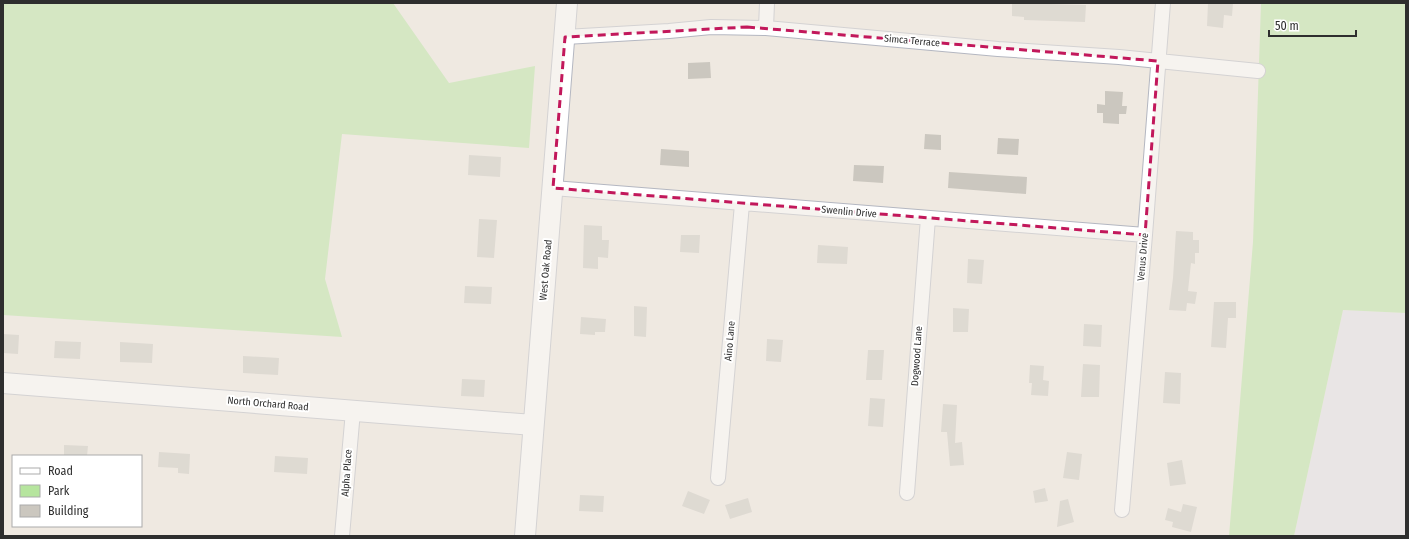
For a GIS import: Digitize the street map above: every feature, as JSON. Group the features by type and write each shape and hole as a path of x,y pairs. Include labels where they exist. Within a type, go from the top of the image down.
{"street":[{"name":"West Oak Road","path":"525,536 567,3"},
{"path":"766,28 767,3"},
{"name":"Venus Drive","path":"1122,510 1163,3"},
{"name":"Simca Terrace","path":"565,36 669,31 711,27 766,28 1158,61 1258,71"},
{"name":"Swenlin Drive","path":"553,188 1145,236"},
{"name":"Aino Lane","path":"718,478 742,204"},
{"name":"Dogwood Lane","path":"907,493 928,218"},
{"name":"North Orchard Road","path":"3,383 533,425"},
{"name":"Alpha Place","path":"342,536 352,411"}],"highlighted area":[{"path":"747,27 1158,61 1145,235 553,188 565,37"}],"shaded area":[{"path":"1343,310 1406,313 1406,536 1294,536"}],"green space":[{"path":"3,3 393,3 449,83 535,66 529,148 342,134 325,279 342,337 3,315"},
{"path":"1261,3 1406,3 1406,313 1343,310 1294,536 1229,536 1253,242"}],"building":[{"path":"1012,3 1086,5 1085,22 1024,20 1024,17 1012,16"},
{"path":"1208,3 1233,3 1232,16 1224,15 1223,28 1207,26"},
{"path":"710,62 711,78 688,79 688,63"},
{"path":"1105,91 1123,92 1122,106 1127,106 1126,114 1119,114 1119,124 1103,123 1103,113 1097,113 1097,104 1105,105"},
{"path":"925,134 941,135 941,150 924,149"},
{"path":"998,138 1019,139 1018,155 997,154"},
{"path":"661,149 689,151 689,167 660,165"},
{"path":"469,155 501,157 500,177 468,175"},
{"path":"854,165 884,166 883,183 853,181"},
{"path":"949,172 1027,177 1026,194 948,188"},
{"path":"479,219 497,220 494,258 477,257"},
{"path":"584,225 602,226 602,240 609,240 608,258 598,257 598,269 583,268"},
{"path":"1176,231 1193,232 1193,240 1199,240 1199,253 1195,253 1195,264 1191,263 1188,291 1197,292 1195,304 1187,303 1186,311 1169,310"},
{"path":"681,235 700,235 699,253 680,252"},
{"path":"818,245 848,247 847,264 817,263"},
{"path":"968,259 984,260 982,284 967,283"},
{"path":"465,286 492,287 491,304 464,303"},
{"path":"1214,302 1236,302 1236,318 1228,318 1226,348 1211,347"},
{"path":"634,306 647,307 646,337 634,336"},
{"path":"953,308 969,309 968,332 953,332"},
{"path":"581,317 606,319 605,332 595,332 595,335 580,334"},
{"path":"1084,324 1102,325 1101,347 1083,346"},
{"path":"3,334 19,335 18,354 3,353"},
{"path":"767,339 783,340 781,362 766,361"},
{"path":"55,341 81,342 80,359 54,358"},
{"path":"120,342 153,344 152,363 120,362"},
{"path":"868,350 884,350 882,380 866,380"},
{"path":"243,356 279,358 278,375 243,373"},
{"path":"1083,364 1100,365 1099,397 1081,397"},
{"path":"1030,365 1044,366 1043,380 1049,381 1048,396 1031,395 1032,383 1029,383"},
{"path":"1165,372 1181,373 1180,404 1163,403"},
{"path":"462,379 485,380 484,397 461,396"},
{"path":"870,398 885,399 883,427 868,426"},
{"path":"943,404 957,405 955,443 962,442 964,465 950,466 947,432 941,432"},
{"path":"64,445 88,446 87,455 64,455"},
{"path":"159,452 190,454 189,474 178,473 178,468 158,467"},
{"path":"1067,452 1082,454 1079,480 1063,478"},
{"path":"275,456 308,458 307,474 274,472"},
{"path":"1182,460 1186,484 1170,486 1167,463"},
{"path":"1045,488 1048,501 1035,503 1033,491"},
{"path":"688,491 710,500 704,514 682,506"},
{"path":"580,495 604,496 603,512 579,511"},
{"path":"748,498 752,512 730,519 725,505"},
{"path":"1068,499 1074,522 1057,527 1060,501"},
{"path":"1183,504 1197,507 1191,532 1172,527 1173,522 1165,520 1168,508 1181,512"}]}
